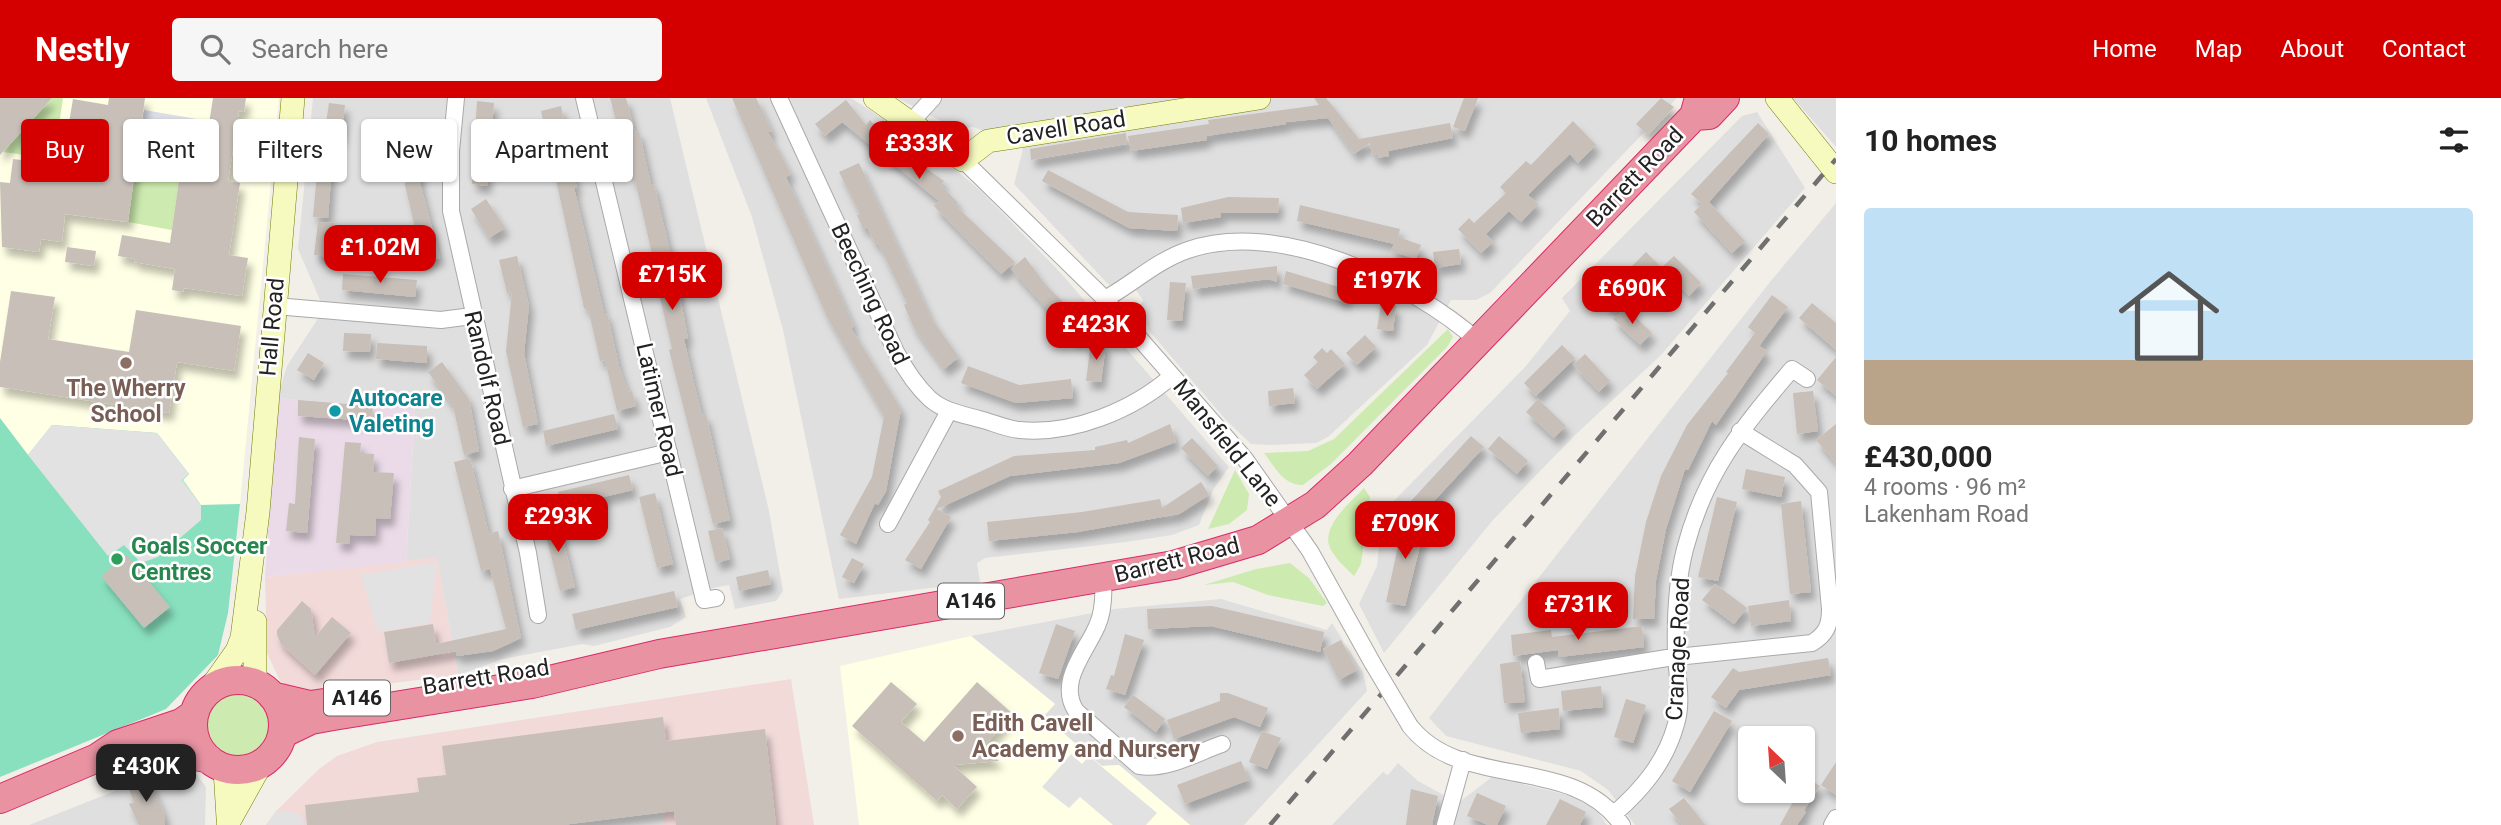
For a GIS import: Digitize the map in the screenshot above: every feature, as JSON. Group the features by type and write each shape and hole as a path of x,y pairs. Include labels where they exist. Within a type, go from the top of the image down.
{"highway":[{"name":"Barrett Road","path":"282,734 311,720 532,684 659,654 781,632 1103,578 1216,553 1258,540 1315,505 1360,464 1479,342 1697,107 1709,115 1725,98"},
{"name":"Barrett Road","path":"263,690 310,705 513,671 659,654"},
{"name":"A146","path":"0,799 97,758 118,744 181,723 223,683 240,680 263,690"},
{"name":"Hall Road","path":"263,690 282,715 282,734"},
{"path":"201,703 196,741 217,764"},
{"path":"261,764 275,751 282,734"},
{"name":"A146","path":"97,758 162,748 235,771 261,764"}],"street":[{"name":"Hall Road","path":"201,703 237,651 242,638 247,579 253,556 293,98"},
{"name":"Randolf Road","path":"456,98 451,151 451,211 538,615"},
{"name":"Latimer Road","path":"584,98 703,600"},
{"name":"Beeching Road","path":"779,98 896,352 910,377 931,400 949,411 1019,430 1068,425 1125,407 1149,396 1172,376"},
{"name":"Mansfield Lane","path":"875,98 912,121 963,160 1105,299 1259,477 1310,551 1373,664 1421,740 1463,760 1568,785 1593,796 1618,820"},
{"path":"912,121 933,98"},
{"name":"Cavell Road","path":"963,160 988,141 1259,98"},
{"path":"1777,98 1836,172"},
{"path":"1105,299 1155,264 1189,249 1220,243 1275,243 1353,266 1405,288 1435,307 1479,342"},
{"path":"275,306 441,320 472,316"},
{"name":"Cranage Road","path":"1618,820 1661,762 1677,723 1677,595 1685,551 1711,475 1786,364 1807,379"},
{"path":"888,524 949,411"},
{"path":"1538,680 1676,657 1812,643 1823,636 1830,625 1819,492 1795,466 1740,432"},
{"path":"512,489 669,452"},
{"name":"Hall Road","path":"253,556 257,580 253,643 263,690"},
{"path":"1103,578 1103,604 1098,626 1083,649 1069,689 1070,701 1076,710 1139,766 1150,768 1166,765 1222,744"},
{"path":"1445,825 1463,760"},
{"path":"217,764 228,824"},
{"path":"228,824 261,764"},
{"path":"1832,825 1836,818"}],"shaded area":[{"path":"0,98 279,98 277,119 233,119 233,182 271,182 240,504 201,505 182,480 189,474 28,455 0,418"},
{"path":"313,98 670,98 769,511 783,591 776,601 735,609 729,585 713,588 680,599 686,617 670,627 594,646 582,644 503,659 458,675 437,558 406,562 415,410 277,398 287,366 317,320 320,300 298,249 305,182 347,182 347,119 311,119"},
{"path":"706,98 851,98 937,154 982,192 1058,270 1229,467 1213,490 1199,525 1172,535 985,558 977,563 980,582 839,599 783,330 752,217"},
{"path":"897,98 1677,98 1490,293 1476,300 1451,300 1427,345 1328,437 1316,443 1267,445 1251,444 1226,420 1150,332 1139,307 1143,300 1131,283 1117,288 1108,284 1014,184 1024,145 973,127 956,129"},
{"path":"1793,98 1836,98 1836,147"},
{"path":"144,110 197,119 143,119"},
{"path":"1757,112 1805,188 1661,355 1574,436 1493,520 1384,653 1359,604 1377,566 1381,525 1386,509 1526,366 1570,311 1562,298 1742,116"},
{"path":"1836,203 1836,825 1635,825 1608,790 1581,771 1446,736 1429,718 1770,282"},
{"path":"277,398 415,409 406,562 265,577"},
{"path":"52,425 157,433 189,474 182,480 201,505 201,520 158,557 141,563 124,545 108,556 28,455"},
{"path":"437,557 458,675 313,693 295,690 280,681 267,653 265,577"},
{"path":"436,562 430,623 378,632 361,575"},
{"path":"1221,599 1327,630 1332,623 1363,672 1367,691 1244,825 1190,825 1119,765 1102,766 1044,716 1054,703 971,636 1114,609"},
{"name":"Edith Cavell Academy and Nursery","path":"971,636 1055,704 1044,716 1095,761 1102,766 1119,765 1190,825 859,825 840,666"},
{"path":"791,679 814,825 266,825 276,811 319,769 337,756 377,742"},
{"path":"1071,754 1082,764 1089,756 1157,813 1146,825 1113,825 1080,797 1069,808 1042,787"},
{"path":"1398,763 1418,781 1458,803 1492,777 1568,795 1596,809 1607,825 1332,825 1383,772 1388,775"},
{"path":"179,766 196,774 206,787 205,825 29,825 140,781 166,777"},
{"path":"276,811 298,813 307,825 266,825"},
{"path":"662,812 664,825 562,825"}],"green space":[{"path":"52,98 63,98 60,119 33,119"},
{"path":"21,132 21,154 3,152"},
{"path":"133,182 179,182 172,230 128,222"},
{"path":"1448,329 1453,337 1447,347 1331,464 1303,485 1285,479 1264,453 1308,451 1334,439"},
{"name":"Goals Soccer Centres","path":"0,418 28,455 52,425 157,433 189,474 183,480 201,505 240,504 228,613 218,655 166,709 0,777"},
{"path":"1235,470 1249,494 1247,510 1229,524 1208,529"},
{"path":"1364,488 1370,497 1361,564 1354,576 1333,553 1328,537 1334,521"},
{"path":"1290,563 1309,578 1327,603 1323,606 1268,595 1233,582 1204,585 1256,569"},
{"path":"231,692 245,692 257,697 267,707 272,726 267,745 257,755 245,760 231,760 219,755 209,745 204,733 204,719 209,707 219,697"}],"building":[{"path":"0,98 52,98 33,119 21,119 21,132 0,155"},
{"path":"109,98 145,98 142,119 123,119 123,182 133,182 128,222 65,214 62,242 41,239 39,252 2,247 0,182 10,183 13,159 21,160 21,182 109,182 109,119 70,119 73,99 108,105"},
{"path":"213,98 246,98 244,112 239,111 238,119 233,119 233,149 228,181 240,183 229,255 248,258 242,296 184,288 183,292 172,290 175,269 134,262 135,259 118,256 122,235 170,243 179,182 219,182 219,119 210,119"},
{"path":"610,98 626,98 632,119 616,119"},
{"path":"732,98 756,98 772,131 768,132 791,174 786,177 854,326 851,328 901,409 886,491 878,505 875,503 856,544 840,535 872,477 884,416 827,317"},
{"path":"1314,98 1326,98 1359,139 1450,123 1453,138 1388,151 1389,156 1377,158 1377,154 1372,155 1370,143 1354,154 1328,118 1286,122 1206,136 1207,140 1131,151 1128,136 1209,124 1208,120 1319,105"},
{"path":"1464,98 1478,98 1465,131 1453,127"},
{"path":"1661,98 1674,107 1648,135 1636,124"},
{"path":"846,100 866,125 870,120 893,145 944,181 941,185 958,203 956,206 1015,262 1001,274 934,206 939,201 842,122 825,136 815,124"},
{"path":"477,101 494,103 493,119 476,119"},
{"path":"329,103 345,105 343,119 327,119"},
{"path":"561,106 564,119 543,119 541,111"},
{"path":"1573,121 1596,145 1578,163 1570,154 1528,195 1538,204 1521,222 1509,211 1486,234 1493,242 1481,253 1458,229 1469,218 1474,223 1506,193 1500,187 1526,161 1531,165"},
{"path":"1758,123 1769,134 1709,202 1745,241 1732,253 1694,212 1702,204 1691,194"},
{"path":"633,124 635,132 639,131 651,184 654,184 678,285 688,339 684,339 693,379 702,415 706,414 730,520 713,524 669,350 672,349 660,298 662,297 635,180"},
{"path":"1126,133 1127,144 1031,160 1030,149"},
{"path":"859,163 931,318 959,357 944,369 914,328 904,305 907,303 878,243 875,244 867,227 863,229 857,215 860,214 839,172"},
{"path":"1048,170 1128,212 1178,215 1177,231 1129,228 1042,181"},
{"path":"316,182 331,182 328,218 313,217"},
{"path":"405,182 420,182 440,258 423,262"},
{"path":"472,182 487,182 487,186"},
{"path":"556,182 576,182 577,188 574,188 604,313 607,313 619,366 628,392 632,391 636,406 617,411 605,360 600,361 588,308 584,308"},
{"path":"1228,197 1279,198 1278,213 1220,213 1221,217 1183,223 1181,208"},
{"path":"486,199 505,228 489,238 471,209"},
{"path":"1300,205 1400,229 1398,237 1421,245 1416,259 1391,251 1394,244 1297,221"},
{"path":"318,222 334,223 330,257 314,255"},
{"path":"67,247 96,251 94,266 65,262"},
{"path":"1459,249 1461,264 1435,268 1433,252"},
{"path":"1646,252 1659,265 1616,313 1598,296 1609,285 1611,287"},
{"path":"517,256 529,306 524,353 538,424 523,427 506,351 512,292 507,293 499,260"},
{"path":"1674,256 1701,283 1689,296 1661,268"},
{"path":"1025,257 1045,284 1089,328 1076,341 1011,269"},
{"path":"1277,266 1277,282 1268,279 1193,289 1191,276"},
{"path":"1286,271 1349,290 1345,302 1283,284"},
{"path":"343,274 417,280 415,297 342,290"},
{"path":"1170,282 1186,283 1182,321 1167,320"},
{"path":"11,291 55,297 48,339 129,352 136,310 241,326 234,371 177,362 169,413 0,387 0,362"},
{"path":"1772,295 1788,307 1759,346 1767,351 1716,425 1712,421 1688,470 1685,469 1666,529 1656,580 1654,619 1633,619 1635,576 1646,522 1661,476 1687,425 1755,333 1748,327"},
{"path":"1812,303 1836,323 1836,350 1799,318"},
{"path":"1381,304 1396,306 1393,331 1377,329"},
{"path":"1625,307 1652,333 1640,345 1613,319"},
{"path":"344,333 371,334 370,352 343,351"},
{"path":"1365,335 1376,347 1357,365 1346,353"},
{"path":"1091,342 1106,344 1101,382 1086,381"},
{"path":"377,343 427,346 427,363 376,359"},
{"path":"1562,345 1575,358 1536,396 1524,383"},
{"path":"1322,348 1327,353 1331,349 1345,364 1317,389 1304,375 1318,362 1313,357"},
{"path":"308,353 324,363 314,380 297,370"},
{"path":"1585,354 1610,381 1599,392 1573,365"},
{"path":"1836,357 1836,396 1817,380"},
{"path":"442,362 469,399 479,451 464,455 453,406 428,372"},
{"path":"968,366 1019,385 1071,379 1073,398 1016,403 961,383"},
{"path":"1293,388 1295,403 1269,406 1268,391"},
{"path":"1813,391 1818,431 1797,434 1793,393"},
{"path":"1538,399 1566,426 1554,438 1526,412"},
{"name":"Autocare Valeting","path":"298,400 373,406 372,421 298,416"},
{"path":"614,414 618,429 546,446 543,431"},
{"path":"1170,424 1176,442 1119,463 1010,476 937,509 951,517 921,569 905,560 930,522 928,520 941,497 938,491 1014,456 1095,450 1095,447 1127,440 1128,443"},
{"path":"1836,424 1836,463 1816,440"},
{"path":"1471,436 1484,447 1422,514 1410,502"},
{"path":"1499,436 1528,461 1517,474 1488,449"},
{"path":"299,437 315,439 307,533 286,531 289,503 295,504"},
{"path":"1192,438 1218,466 1208,476 1181,448"},
{"path":"345,442 361,443 360,453 374,454 373,472 394,473 390,519 376,518 375,536 350,535 349,544 336,543"},
{"path":"470,458 489,534 498,531 521,638 493,651 457,656 456,651 389,663 384,632 433,624 436,644 506,629 490,569 481,571 454,462"},
{"path":"1746,469 1785,477 1781,497 1742,489"},
{"path":"629,475 633,490 561,507 558,492"},
{"path":"1201,482 1209,495 1179,514 1078,532 989,541 987,522 1082,512 1160,499 1162,508"},
{"path":"655,493 673,564 657,568 639,497"},
{"path":"1717,497 1737,502 1718,581 1698,577"},
{"path":"1801,501 1811,592 1790,594 1781,504"},
{"path":"557,516 575,587 560,591 542,520"},
{"path":"1404,518 1426,522 1405,606 1386,602"},
{"path":"722,528 730,559 716,563 708,531"},
{"path":"127,555 170,607 144,628 101,576"},
{"path":"852,558 864,564 854,583 842,577"},
{"path":"768,570 771,584 739,591 736,577"},
{"path":"1715,584 1747,608 1734,624 1702,600"},
{"path":"674,591 678,607 576,630 572,614"},
{"path":"1789,600 1791,621 1751,626 1748,606"},
{"path":"302,601 311,609 315,637 332,617 351,633 315,675 281,644 277,635 277,630"},
{"path":"1212,606 1324,632 1320,652 1211,626 1148,629 1147,609"},
{"path":"1056,624 1075,631 1058,679 1039,673"},
{"path":"1642,626 1644,647 1559,657 1558,650 1513,656 1511,635 1551,630 1552,637"},
{"path":"1125,634 1144,640 1125,695 1106,689 1111,675 1114,676"},
{"path":"1341,640 1357,670 1339,680 1323,649"},
{"path":"1828,658 1831,675 1739,690 1726,708 1711,697 1733,668 1739,672"},
{"path":"1520,661 1525,702 1504,703 1500,664"},
{"path":"891,682 917,704 901,722 924,742 977,682 1013,714 983,747 999,761 953,765 977,787 957,809 942,795 937,801 852,726"},
{"path":"1601,686 1603,707 1563,711 1561,691"},
{"path":"1220,693 1228,693 1268,708 1260,727 1234,717 1174,739 1167,720 1220,701"},
{"path":"1133,695 1165,719 1156,732 1124,707"},
{"path":"1626,699 1646,705 1633,743 1614,737"},
{"path":"1559,708 1560,729 1521,733 1518,713"},
{"path":"1714,711 1732,721 1690,792 1672,781"},
{"path":"663,717 666,741 765,729 776,825 676,825 674,811 562,825 307,825 305,805 419,792 417,778 446,775 442,746"},
{"path":"1262,731 1281,738 1267,769 1249,762"},
{"path":"1241,761 1249,780 1185,804 1177,785"},
{"path":"1836,762 1836,795 1821,785"},
{"path":"149,778 165,815 165,825 139,825 129,804 134,802 128,787"},
{"path":"1411,789 1438,796 1432,825 1406,825"},
{"path":"1477,793 1506,806 1497,825 1488,825 1467,816"},
{"path":"1684,798 1705,825 1682,825 1669,809"},
{"path":"1560,799 1586,812 1580,825 1546,825"},
{"path":"1792,803 1809,803 1797,825 1780,825"}],"railway":[{"path":"1270,825 1836,159"}],"place":[{"name":"The Wherry School","path":"126,363"},
{"name":"Autocare Valeting","path":"335,411"},
{"name":"Goals Soccer Centres","path":"117,559"},
{"name":"Edith Cavell Academy and Nursery","path":"958,736"}]}
